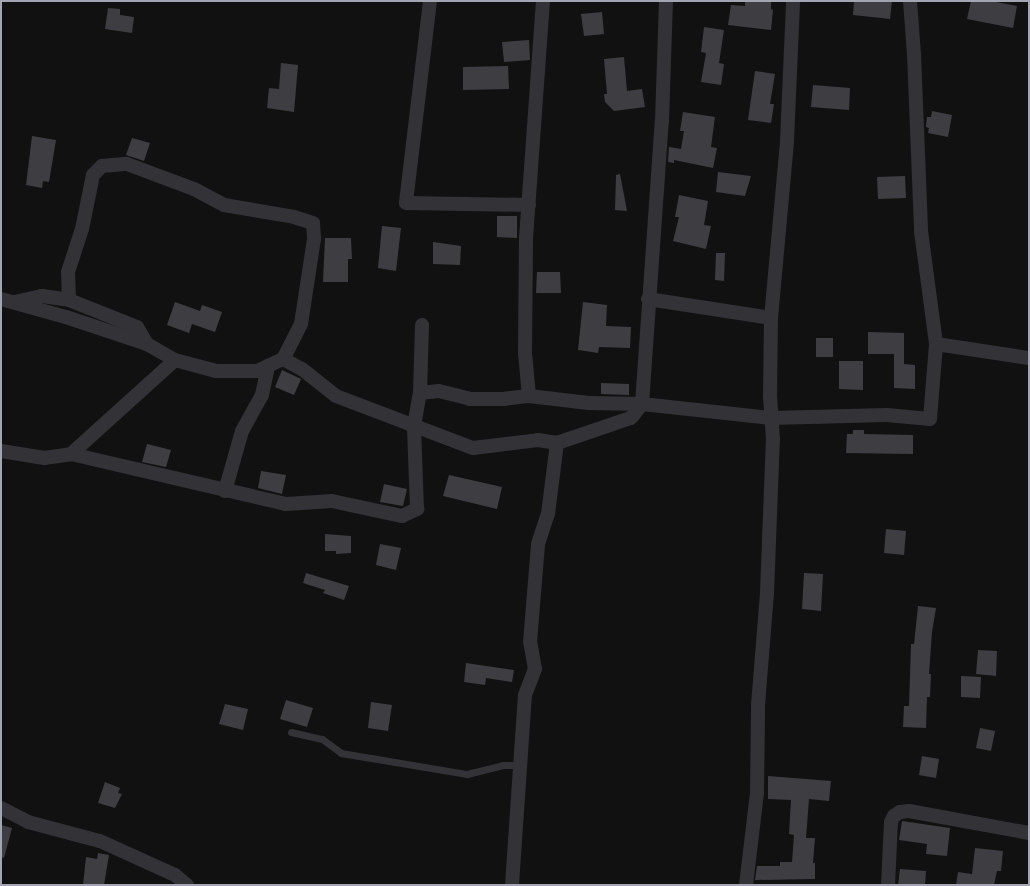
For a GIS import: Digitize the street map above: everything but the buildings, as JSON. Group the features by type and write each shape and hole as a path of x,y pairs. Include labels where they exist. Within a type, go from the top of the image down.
{"street":[{"path":"430,1 406,203 529,205"},
{"path":"529,396 525,353 529,205 544,1"},
{"path":"283,359 302,370 336,396 474,448 538,440 557,443 631,418 642,404 662,121 666,1"},
{"path":"746,885 756,793 758,705 767,584 772,440 771,318 787,141 793,1"},
{"path":"420,393 438,391 470,399 503,399 529,396 588,403 642,404 771,418 887,415 930,419 936,344 921,231 910,1"},
{"path":"7,301 66,317 148,344 175,360 216,371 257,371 283,359 301,324 314,239 313,223 294,217 224,205 194,189 127,164 102,166 93,175 82,229 68,272 69,300"},
{"path":"7,301 42,296 69,300 137,328 148,344"},
{"path":"648,299 771,318"},
{"path":"1,451 44,458 71,454 286,504 332,501 402,516 417,509 414,426 420,393 422,325"},
{"path":"936,344 1029,358"},
{"path":"71,454 175,360"},
{"path":"225,491 242,431 262,394 268,366"},
{"path":"512,885 525,695 535,669 530,642 538,544 548,514 557,443"},
{"path":"1,808 28,822 100,841 175,875 186,885"},
{"path":"888,885 891,822 894,816 900,812 909,811 1029,833"}],"lane":[{"path":"291,732 322,738 341,753 467,774 503,765 520,765"}]}
